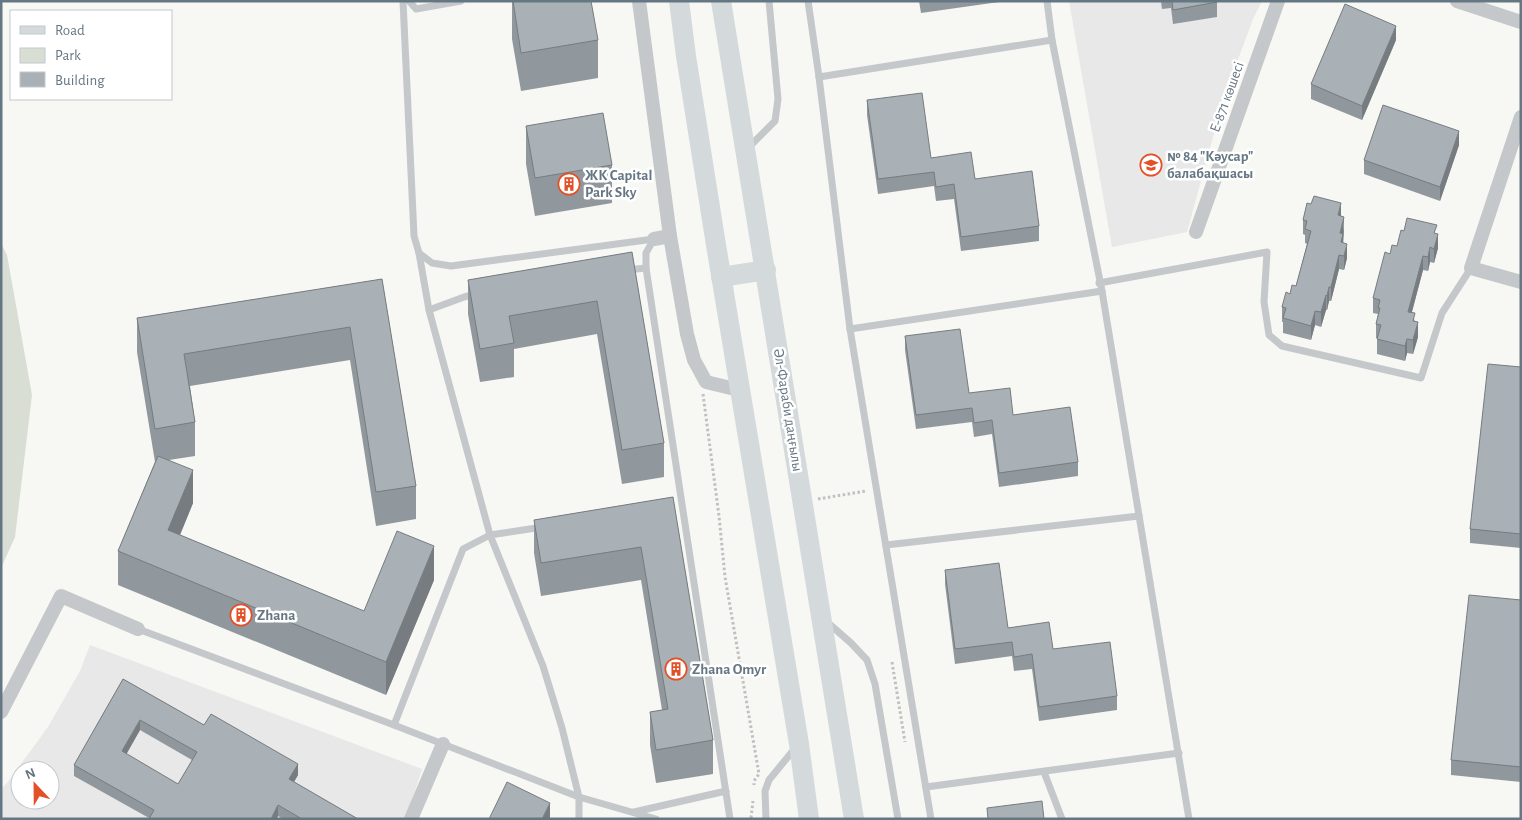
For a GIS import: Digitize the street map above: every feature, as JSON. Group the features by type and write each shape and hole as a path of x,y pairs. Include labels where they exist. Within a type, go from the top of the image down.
{"main road":[{"path":"679,1 739,390 799,744 809,819"},
{"name":"Әл-Фараби даңғылы","path":"721,1 854,819"},
{"path":"721,277 766,270"}],"street":[{"path":"639,1 670,236 687,334 694,360 706,382 739,390"},
{"name":"Е-871 көшесі","path":"1196,232 1278,1"},
{"path":"1457,1 1521,22"},
{"path":"1521,117 1471,268 1521,282"},
{"path":"654,239 670,236"},
{"path":"1,712 61,596 138,629"},
{"path":"411,819 444,744"}],"lane":[{"path":"404,1 414,236 419,253 429,310 490,535 543,666 562,728 579,797 579,819"},
{"path":"408,1 416,9 461,1"},
{"path":"746,150 775,121 778,99 769,1"},
{"path":"808,1 850,329 931,819"},
{"path":"1046,1 1052,40 1102,291 1189,819"},
{"path":"819,77 1052,40"},
{"path":"419,253 432,263 451,266 654,239"},
{"path":"654,239 646,253 646,268 730,819"},
{"path":"1099,283 1267,252 1264,302 1268,334 1282,346 1421,378 1442,313 1471,268"},
{"path":"618,272 646,268"},
{"path":"850,329 1102,291"},
{"path":"429,310 464,297 487,292"},
{"path":"672,506 682,505"},
{"path":"886,545 1139,516"},
{"path":"394,725 463,549 490,535 548,526"},
{"path":"822,617 851,642 867,660 875,684 898,819"},
{"path":"138,629 579,797 656,819"},
{"path":"766,819 765,791 769,780 799,744"},
{"path":"926,787 1179,753"},
{"path":"1044,772 1062,819"},
{"path":"633,812 726,790"}],"path":[{"path":"699,370 719,516 725,577 759,774 754,780 754,790"},
{"path":"751,818 753,799"}],"shaded area":[{"name":"№ 84 \"Кәусар\" балабақшасы","path":"1069,1 1262,1 1253,19 1224,97 1187,232 1112,247"},
{"path":"90,645 422,769 406,819 1,819 1,789 10,779 10,810 60,810 60,760 24,760 48,727 80,671"}],"green space":[{"path":"1,243 7,255 32,395 15,537 1,568"}],"building":[{"path":"513,1 591,1 598,40 521,53"},
{"path":"1172,1 1217,1 1217,2 1173,10"},
{"path":"1345,4 1396,26 1362,106 1311,84"},
{"path":"922,93 931,158 971,152 975,179 1032,171 1039,226 961,237 954,184 936,187 934,172 878,179 867,100"},
{"path":"1383,105 1459,131 1440,187 1364,160"},
{"path":"603,113 612,165 535,178 526,126"},
{"path":"1314,196 1341,203 1338,215 1344,217 1340,233 1343,234 1341,242 1347,244 1344,256 1339,255 1331,287 1329,287 1321,312 1315,311 1311,326 1283,318 1286,308 1282,307 1286,292 1290,294 1292,285 1296,286 1311,231 1305,229 1307,221 1303,220 1307,203 1311,204"},
{"path":"1407,218 1437,225 1434,233 1438,234 1434,249 1430,247 1428,257 1423,256 1408,312 1415,313 1413,321 1418,322 1413,340 1407,339 1405,346 1377,339 1381,325 1376,324 1380,300 1373,298 1385,252 1390,254 1392,245 1397,246 1401,230 1404,231"},
{"path":"632,252 664,443 622,450 597,301 509,316 514,343 480,349 468,280"},
{"path":"382,279 416,486 376,492 350,327 184,354 195,422 155,429 137,318"},
{"path":"960,329 969,393 1010,388 1013,415 1070,407 1078,462 999,473 992,420 974,423 972,408 916,415 905,336"},
{"path":"1488,364 1521,367 1521,534 1470,529"},
{"path":"158,456 193,470 168,530 364,611 397,531 434,546 386,662 118,551"},
{"path":"673,497 713,740 656,750 650,712 668,709 641,547 541,563 534,520"},
{"path":"999,563 1008,628 1049,622 1053,649 1110,642 1117,696 1039,707 1032,654 1014,657 1012,642 955,649 945,570"},
{"path":"1469,595 1521,600 1521,767 1451,760"},
{"path":"123,679 204,725 211,714 298,764 289,779 358,819 302,819 278,805 271,819 149,819 154,810 74,765","holes":["140,720 197,752 178,784 122,751"]},
{"path":"507,782 550,803 542,819 489,819"},
{"path":"1042,801 1044,819 988,819 987,808"}],"place":[{"name":"№ 84 \"Кәусар\" балабақшасы","path":"1151,165"},
{"name":"ЖК Capital Park Sky","path":"569,184"},
{"name":"Zhana","path":"241,615"},
{"name":"Zhana Omyr","path":"676,669"}]}
